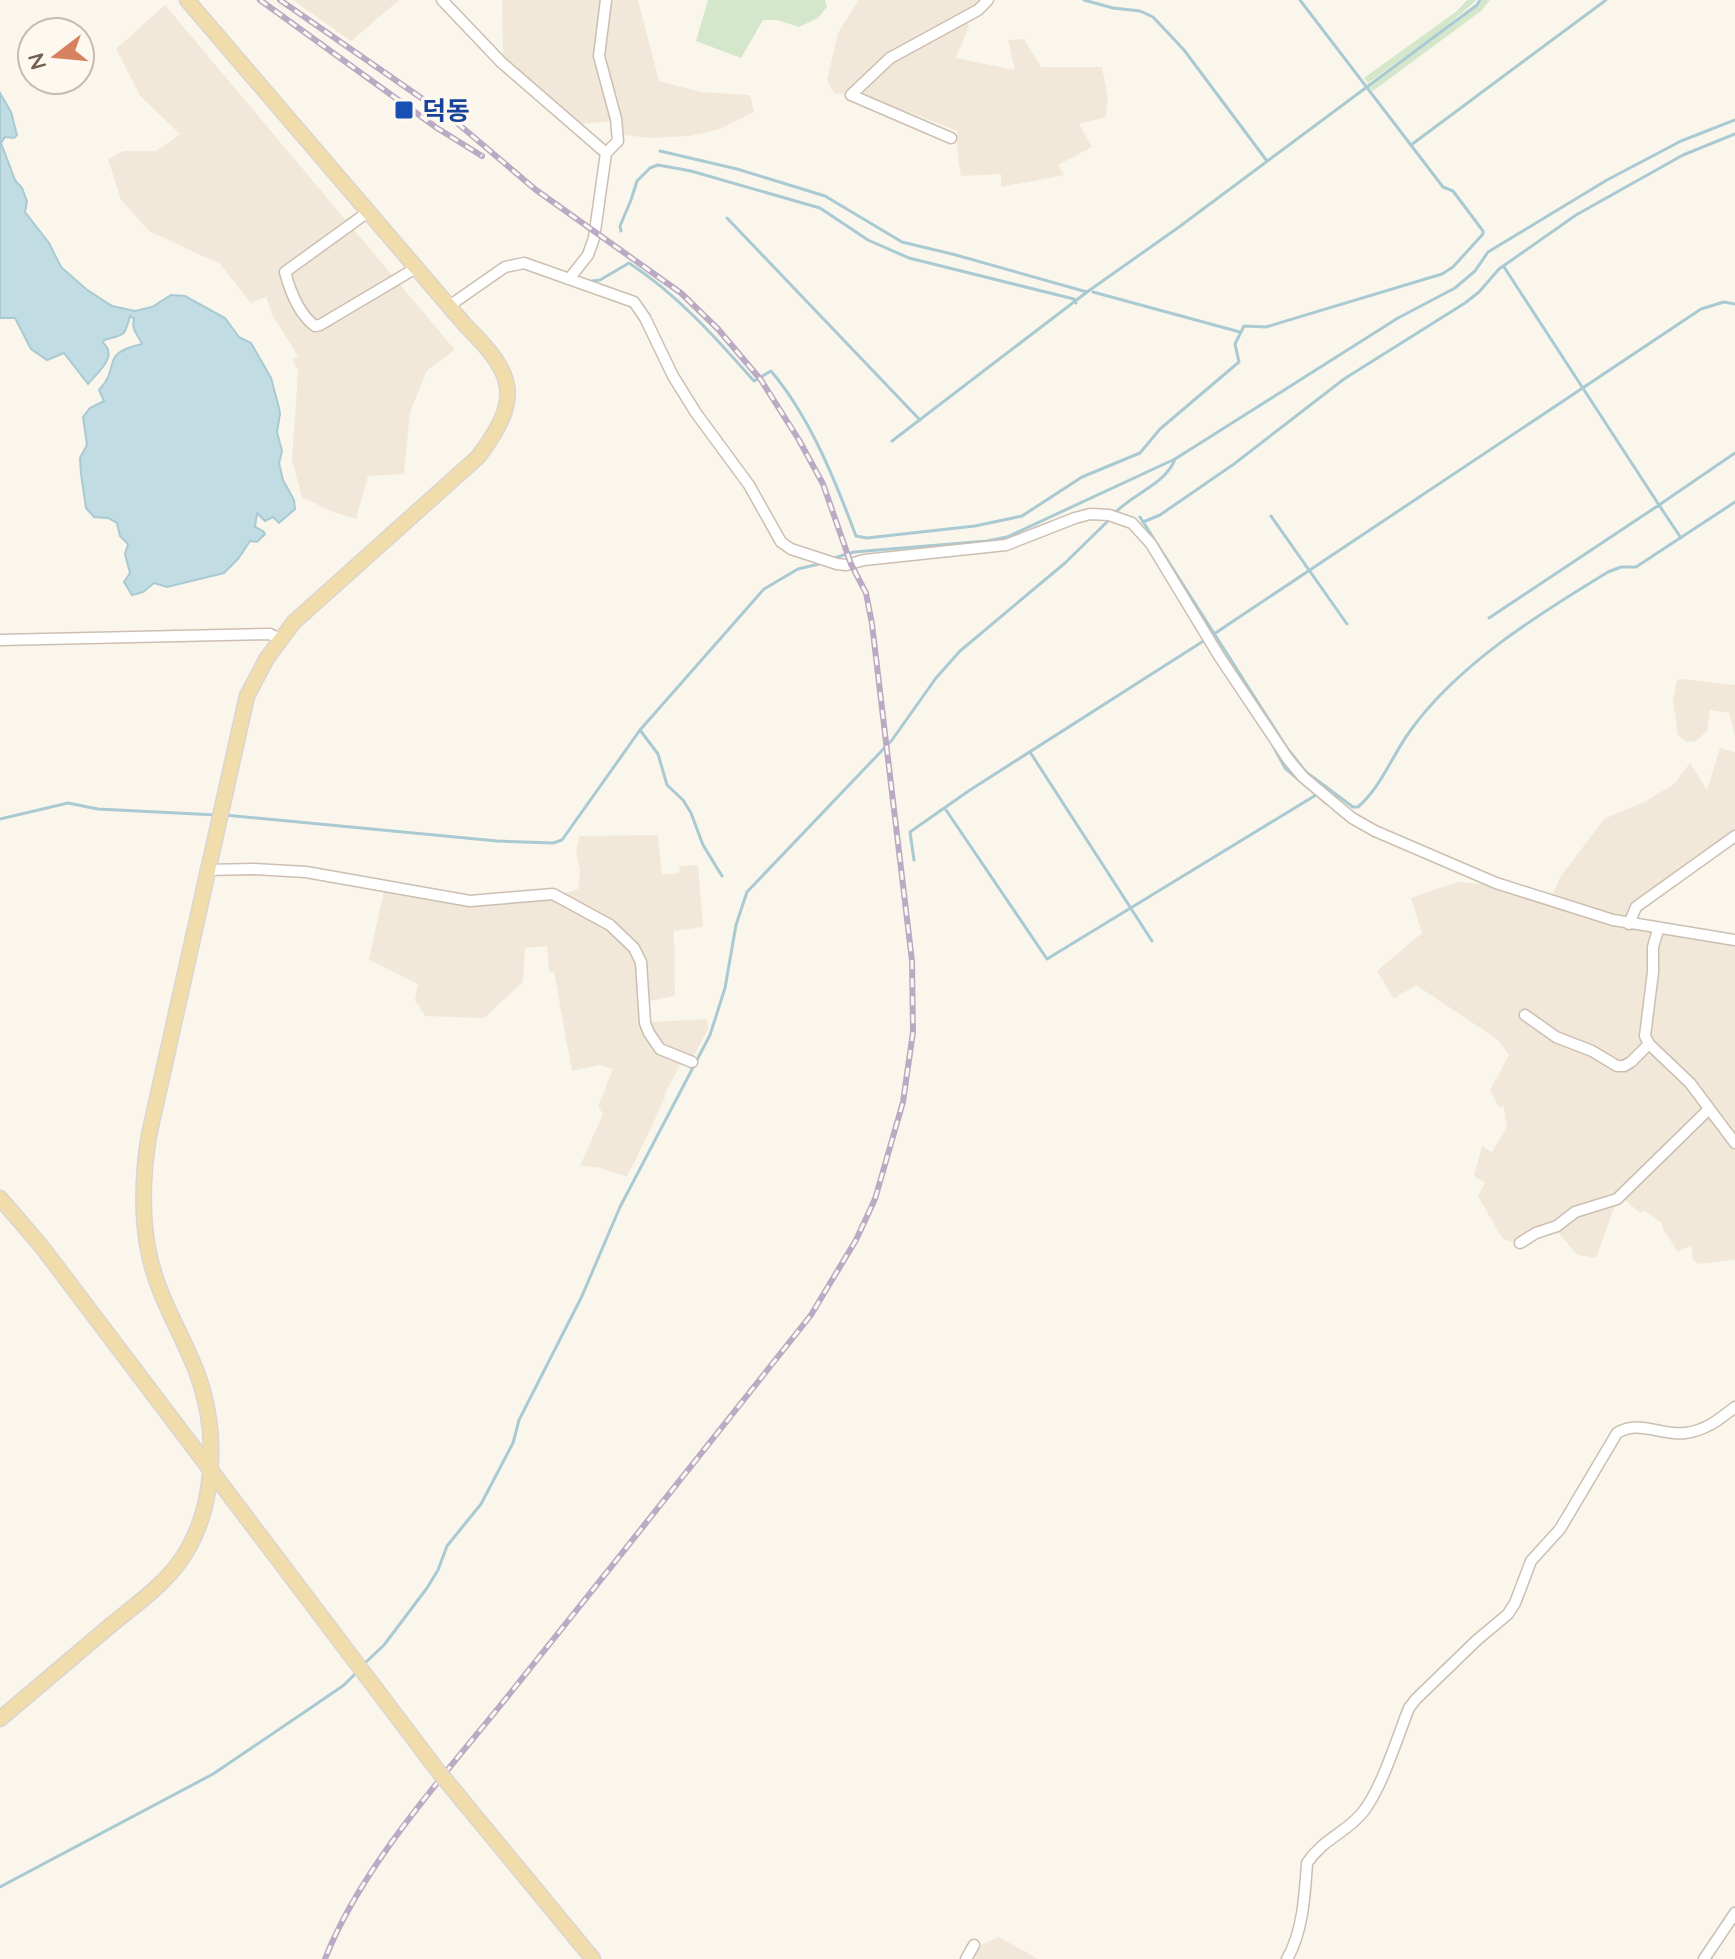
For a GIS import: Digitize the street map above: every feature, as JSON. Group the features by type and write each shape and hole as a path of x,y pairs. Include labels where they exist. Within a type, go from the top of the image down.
{"main road":[{"path":"0,1719 158,1586 187,1550 205,1506 210,1470 207,1405 196,1370 160,1290 148,1249 143,1169 206,870 247,696 256,674 294,622 478,457 500,426 509,390 503,368 484,344 187,0"},
{"path":"0,1198 42,1247 443,1777 593,1959"}],"street":[{"path":"442,0 501,62 606,153"},
{"path":"569,279 588,255 594,238 606,153 618,141 599,56 606,0"},
{"path":"951,138 851,95 890,58 978,10 988,0"},
{"path":"368,212 285,272 307,320 315,326 320,325 416,268"},
{"path":"449,306 505,267 524,263 634,302 696,413 749,485 781,542 791,549 846,565 864,560 1006,545 1090,514 1109,515 1132,523 1151,544 1219,656 1288,759 1303,777 1352,818 1471,874 1629,924 1735,940"},
{"path":"0,640 270,634 279,639"},
{"path":"1629,924 1636,907 1735,836"},
{"path":"206,870 306,872 470,901 553,894 610,925 634,948 641,962 645,1023 649,1033 660,1049 692,1062"},
{"path":"1658,930 1653,947 1645,1036 1649,1044 1690,1083 1735,1143"},
{"path":"1525,1015 1556,1037 1592,1051 1617,1066 1631,1062 1649,1044"},
{"path":"1520,1243 1536,1233 1557,1226 1575,1212 1617,1199 1709,1109"},
{"path":"1287,1959 1294,1946 1307,1884 1307,1863 1328,1839 1353,1823 1370,1801 1409,1708 1477,1640 1508,1614 1531,1561 1560,1529 1617,1433 1639,1426 1674,1433 1696,1431 1719,1420 1735,1407"},
{"path":"1704,1959 1735,1913"},
{"path":"966,1959 974,1945"}],"shaded area":[{"path":"293,0 399,0 351,41"},
{"path":"502,0 638,0 659,81 701,92 750,95 754,112 717,130 689,136 650,138 624,135 619,121 574,124 503,58"},
{"path":"859,0 984,0 963,14 969,26 956,58 1015,70 1008,40 1024,39 1041,67 1102,67 1108,98 1106,117 1079,124 1092,147 1058,165 1064,175 1001,187 1001,174 961,176 958,131 858,93 834,94 827,80 838,33"},
{"path":"165,5 455,350 427,370 410,412 404,474 368,476 356,519 302,497 292,461 298,371 292,359 298,356 273,316 266,297 251,303 220,264 149,231 121,200 108,159 123,151 156,151 180,134 141,97 116,49"},
{"path":"1677,680 1735,685 1735,737 1729,713 1710,710 1707,731 1696,741 1687,742 1678,735 1673,700"},
{"path":"1720,748 1735,752 1735,833 1636,905 1628,928 1735,943 1735,1260 1698,1264 1693,1260 1691,1245 1678,1252 1662,1223 1645,1211 1639,1212 1624,1199 1614,1208 1596,1258 1578,1255 1558,1233 1511,1242 1502,1238 1478,1196 1485,1183 1474,1176 1482,1146 1492,1152 1507,1127 1504,1107 1499,1107 1490,1090 1509,1055 1497,1039 1416,985 1394,999 1377,971 1422,933 1411,898 1457,882 1483,884 1549,902 1561,876 1604,819 1646,801 1674,784 1690,763 1707,790"},
{"path":"658,835 662,875 679,873 680,866 698,865 703,927 674,931 675,996 650,1001 651,1022 707,1019 708,1029 693,1058 685,1056 625,1176 597,1167 580,1166 603,1114 598,1106 613,1069 599,1065 572,1071 554,972 549,972 547,946 525,948 523,982 484,1018 425,1016 415,1000 418,984 369,960 384,890 471,906 518,898 550,898 578,889 580,872 576,850 580,836"},
{"path":"999,1937 1038,1959 972,1959 981,1945"}],"green space":[{"path":"708,0 825,0 827,7 818,18 799,27 777,20 763,20 741,58 696,41"},
{"path":"1467,0 1477,0 1439,32 1368,83 1364,78 1457,11"},
{"path":"1482,0 1490,0 1481,11 1373,91 1369,87 1478,6"}],"water":[{"path":"0,93 11,112 17,135 14,138 5,137 1,143 27,201 25,212 49,243 61,267 112,306 135,311 152,307 171,295 185,296 225,318 239,337 251,343 271,378 280,414 277,432 282,451 279,463 295,509 279,523 273,517 265,521 257,513 255,527 265,534 257,542 250,541 224,573 167,587 154,583 143,592 132,595 124,582 130,573 125,554 128,544 120,536 117,523 108,518 94,517 86,508 80,458 87,445 83,417 90,408 104,401 99,390 106,382 115,357 128,348 142,344 134,330 134,319 130,316 123,334 104,340 108,359 88,384 64,353 47,360 31,349 15,318 0,318"}],"waterway":[{"path":"1084,0 1140,11 1153,17 1184,50 1267,161"},
{"path":"590,285 592,281 600,280 629,263 680,303 754,381 771,371 809,429 856,536 867,538 975,526 1022,516 1082,477 1140,453 1160,429 1239,362 1235,344 1244,326 1266,327 1442,274 1453,267 1483,234 1453,191 1443,187 1300,0"},
{"path":"660,151 737,169 825,196 902,242 1087,292 1179,227 1480,0"},
{"path":"1411,145 1606,0"},
{"path":"1115,513 1157,482 1175,459 1398,318 1455,288 1475,271 1488,252 1607,180 1681,141 1735,120"},
{"path":"1143,522 1160,515 1234,464 1344,379 1465,303 1499,269 1576,215 1683,155 1735,134"},
{"path":"621,231 620,226 637,181 650,168 658,165 691,171 820,208 868,240 909,258 1074,299 1076,303"},
{"path":"727,218 920,420"},
{"path":"1504,267 1659,505 1735,453"},
{"path":"892,441 1087,292"},
{"path":"1093,292 1240,332"},
{"path":"1211,636 1701,309 1724,302 1735,304"},
{"path":"834,558 854,552 1007,537 1175,459"},
{"path":"1140,517 1287,748 1306,772 1353,807 1358,807 1429,707 1476,662 1582,588 1608,572 1621,567 1636,567 1735,502"},
{"path":"1489,618 1659,505 1681,538"},
{"path":"1271,516 1347,624"},
{"path":"365,1663 384,1645 427,1588 447,1546 481,1504 513,1443 519,1420 582,1296 620,1207 710,1035 725,988 736,925 747,892 892,740 936,678 960,651 1065,563 1110,519"},
{"path":"224,815 497,841 553,843 562,840 640,730 764,589 798,569 823,563"},
{"path":"914,860 910,832 970,790 1205,640"},
{"path":"640,730 658,754 667,785 691,813 703,845 722,876"},
{"path":"1270,740 1285,768 1326,803"},
{"path":"1030,752 1152,941"},
{"path":"946,810 1047,959 1316,795"},
{"path":"0,819 68,803 98,809 216,815"},
{"path":"0,1887 213,1774 344,1685 357,1672"}],"railway":[{"path":"260,0 437,128 482,156"},
{"path":"280,0 456,122 536,190 681,293 718,329 761,380 823,484 851,564 866,593 912,961 913,1032 903,1102 875,1199 856,1240 811,1315 409,1819 361,1888 325,1959"}],"place":[{"name":"덕동","path":"404,110"}]}
